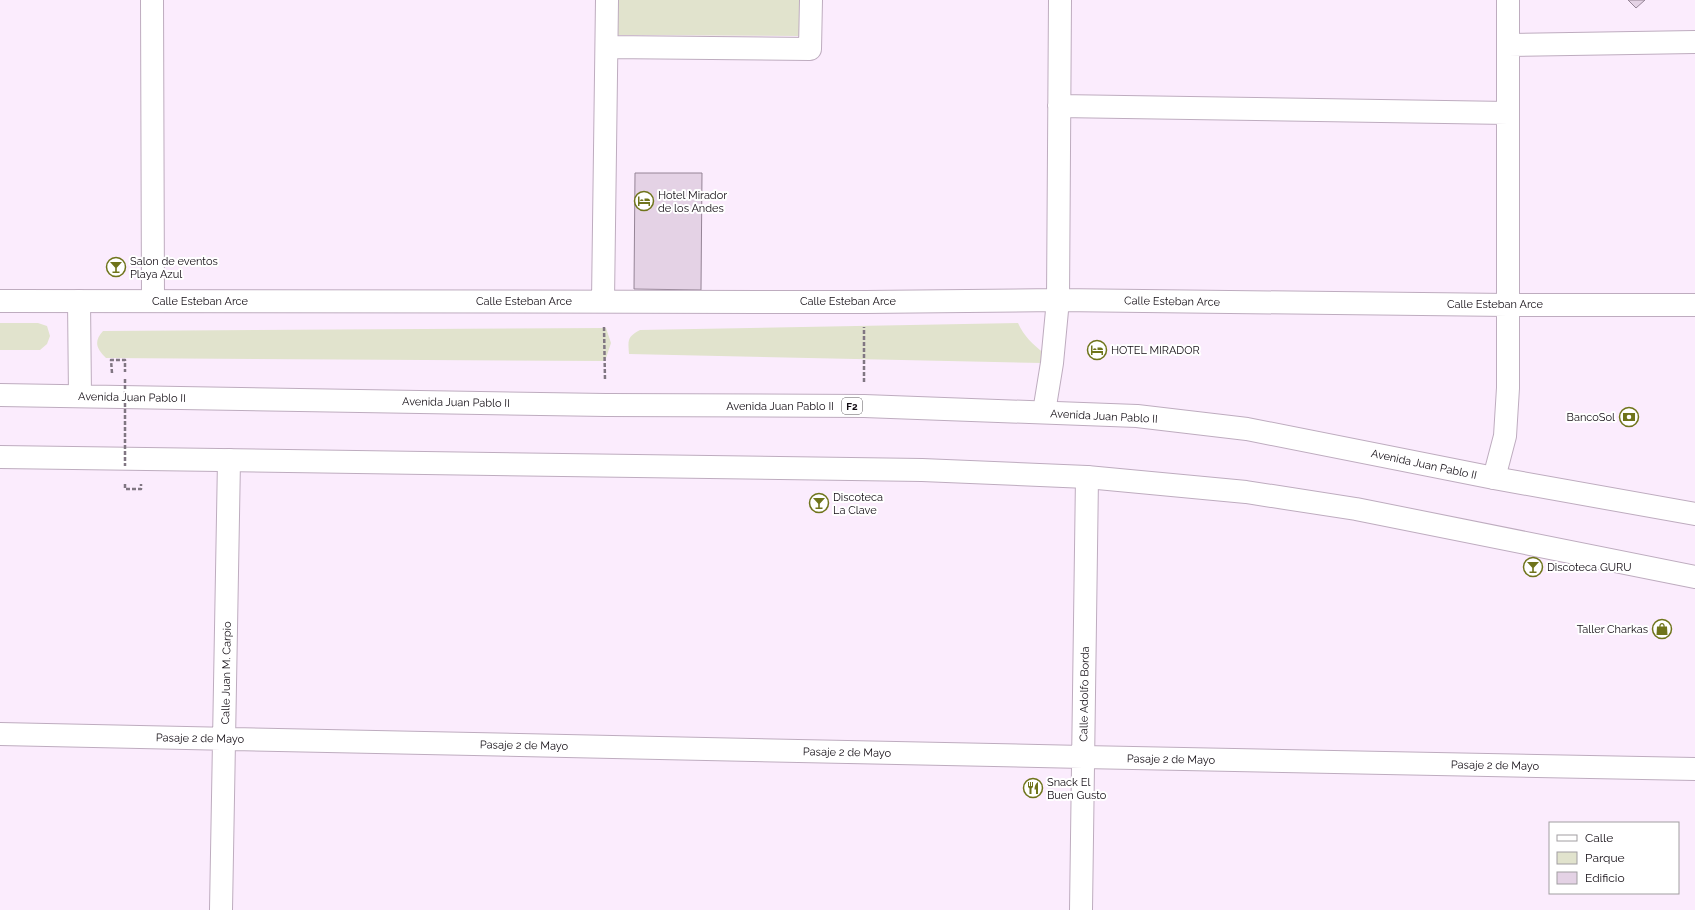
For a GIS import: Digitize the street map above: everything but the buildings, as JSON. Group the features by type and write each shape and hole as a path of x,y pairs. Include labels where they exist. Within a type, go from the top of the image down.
{"main road":[{"path":"152,0 153,301"},
{"path":"603,301 607,0"},
{"path":"607,47 810,49 811,0"},
{"path":"1044,412 1052,363 1058,300 1060,0"},
{"path":"1494,478 1505,436 1508,388 1508,0"},
{"path":"1508,45 1695,42"},
{"path":"1059,106 1508,113"},
{"name":"Calle Esteban Arce","path":"0,301 865,302 1058,300 1508,305 1695,305"},
{"path":"79,301 80,396"},
{"name":"Avenida Juan Pablo II","path":"0,395 606,405 864,406 1137,416 1247,429 1494,478 1695,514"},
{"path":"0,456 922,470 1087,477 1246,492 1356,509 1695,577"},
{"name":"Calle Juan M. Carpio","path":"221,910 229,460"},
{"name":"Calle Adolfo Borda","path":"1081,910 1087,477"},
{"name":"Pasaje 2 de Mayo","path":"0,734 1695,769"}],"path":[{"path":"603,301 606,405"},
{"path":"864,406 865,302"},
{"path":"111,360 125,360 125,466"}],"green space":[{"path":"617,0 800,0 800,36 617,35"},
{"path":"0,323 38,323 47,326 50,336 47,344 40,350 0,350"},
{"path":"1018,323 1029,340 1044,353 1042,363 629,354 628,345 629,339 640,330"},
{"path":"606,328 611,343 605,361 106,358 100,352 97,345 98,339 103,331"}],"place":[{"name":"Hotel Mirador de los Andes","path":"644,201"},
{"name":"Salon de eventos Playa Azul","path":"116,267"},
{"name":"HOTEL MIRADOR","path":"1097,350"},
{"name":"BancoSol","path":"1629,417"},
{"name":"Discoteca La Clave","path":"819,503"},
{"name":"Discoteca GURU","path":"1533,567"},
{"name":"Taller Charkas","path":"1662,629"},
{"name":"Snack El Buen Gusto","path":"1033,788"}]}
